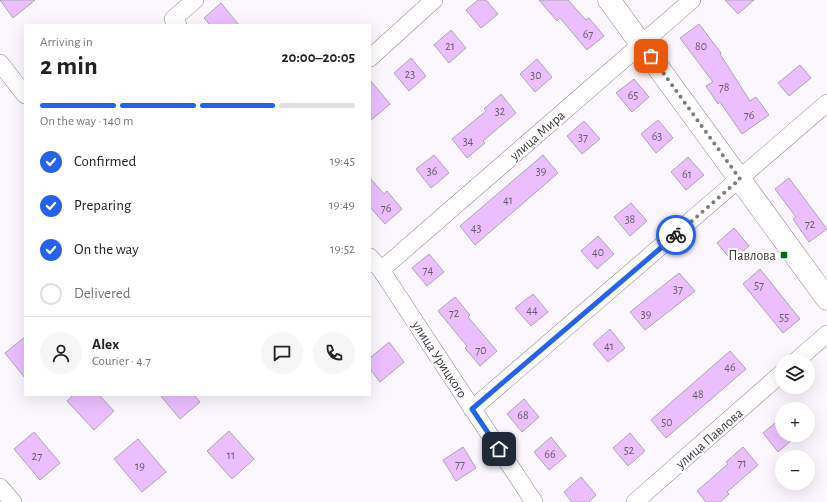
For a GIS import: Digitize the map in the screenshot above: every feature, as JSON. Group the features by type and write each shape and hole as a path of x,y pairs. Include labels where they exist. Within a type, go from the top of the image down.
{"street":[{"path":"176,22 195,0"},
{"path":"371,57 434,0"},
{"path":"608,0 642,44 827,299"},
{"name":"улица Мира","path":"381,270 692,0"},
{"path":"0,63 24,94"},
{"path":"472,409 827,103"},
{"name":"улица Урицкого","path":"371,258 381,270 534,502"},
{"path":"804,354 827,334"},
{"name":"улица Павлова","path":"635,502 775,379"},
{"path":"0,487 13,502"}],"building":[{"path":"0,0 35,0 13,18"},
{"path":"478,0 486,0 498,14 481,28 466,10"},
{"path":"539,0 568,0 586,20 589,18 604,36 587,50 560,18 557,21"},
{"path":"725,0 754,0 738,14"},
{"path":"221,3 238,24 209,24 204,18"},
{"path":"699,24 721,53 720,54 750,101 756,97 769,115 742,134 720,102 718,104 706,86 713,82 680,38"},
{"path":"451,30 466,48 449,63 434,45"},
{"path":"411,58 426,76 409,91 394,73"},
{"path":"537,59 552,77 535,92 520,74"},
{"path":"800,65 811,78 789,96 778,83"},
{"path":"634,79 649,97 632,112 616,93"},
{"path":"371,81 390,104 371,120"},
{"path":"501,94 516,113 483,141 485,143 467,158 452,139 486,111 484,109"},
{"path":"658,120 673,138 656,153 641,134"},
{"path":"584,121 600,139 582,154 567,136"},
{"path":"434,155 449,173 431,188 416,169"},
{"path":"543,155 558,173 475,245 460,226"},
{"path":"688,157 704,175 686,190 671,172"},
{"path":"789,178 827,229 809,242 793,219 796,217 775,189"},
{"path":"371,179 384,194 387,191 402,209 385,224 371,208"},
{"path":"631,203 647,221 630,236 614,217"},
{"path":"734,228 749,246 732,261 717,243"},
{"path":"598,236 614,254 597,269 581,251"},
{"path":"429,254 444,272 427,286 412,268"},
{"path":"760,269 800,319 783,333 743,284"},
{"path":"679,273 695,291 645,330 630,312"},
{"path":"533,294 548,312 531,326 515,308"},
{"path":"455,297 470,315 468,317 497,351 480,366 465,348 467,346 438,311"},
{"path":"610,329 625,348 608,362 593,344"},
{"path":"24,338 24,377 5,353"},
{"path":"389,342 404,362 380,382 371,370 371,357"},
{"path":"730,351 746,369 666,438 651,420"},
{"path":"72,396 100,396 114,411 94,430 67,401"},
{"path":"161,396 195,396 200,402 180,419"},
{"path":"524,399 539,417 522,432 507,414"},
{"path":"775,423 775,442 790,442 780,450 776,450 763,433"},
{"path":"229,431 254,459 232,479 207,451"},
{"path":"34,432 60,463 40,480 14,449"},
{"path":"630,433 645,451 628,466 613,448"},
{"path":"551,437 566,456 549,470 534,452"},
{"path":"138,439 166,472 142,492 114,459"},
{"path":"463,447 476,468 456,481 443,460"},
{"path":"743,447 758,465 727,492 729,494 720,502 706,502 697,491 728,464 726,462"},
{"path":"581,477 596,495 589,502 572,502 564,492"}],"way so far":[{"path":"651,56 740,179 676,235"}],"place":[{"name":"Павлова","path":"784,255"}],"route":[{"path":"499,449 472,409 676,235"}]}
